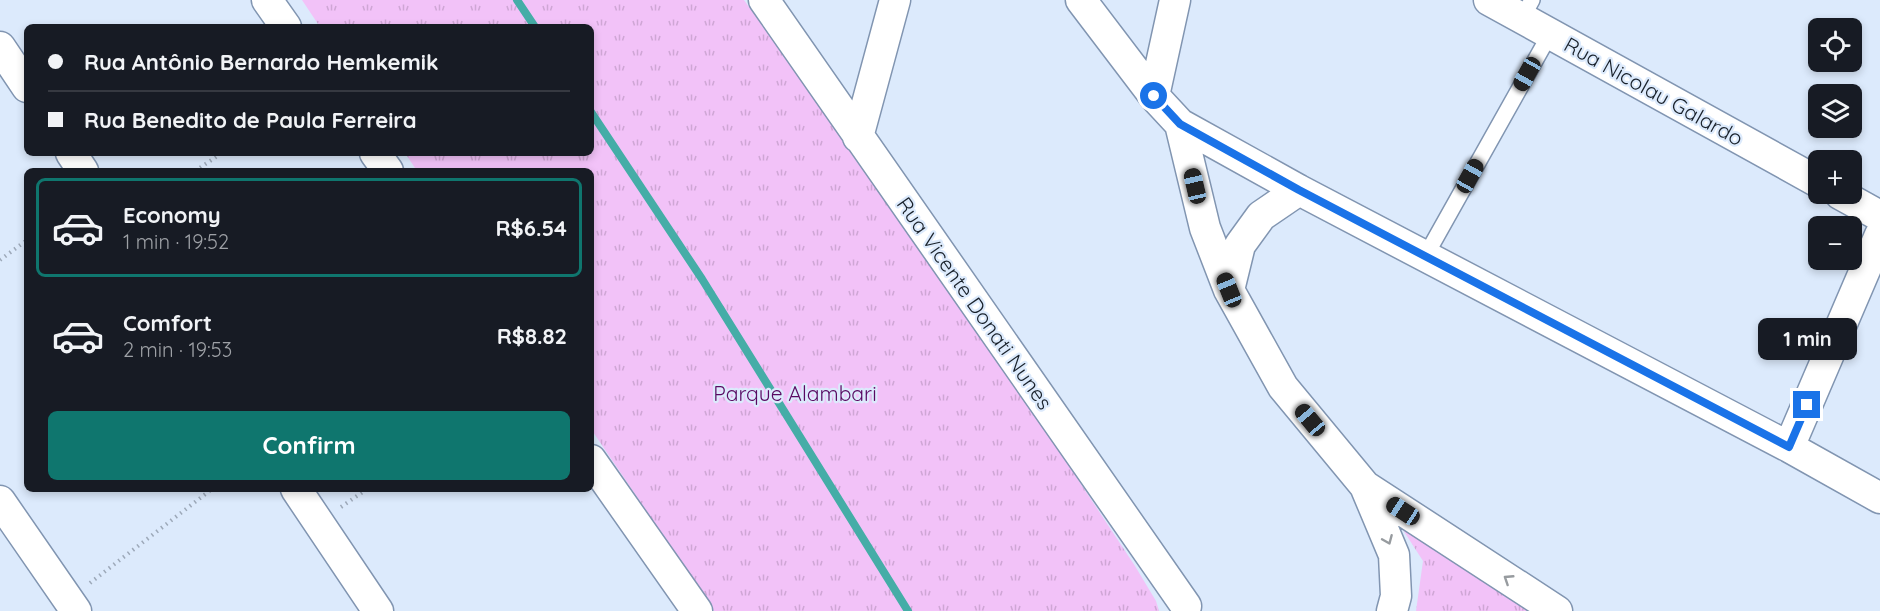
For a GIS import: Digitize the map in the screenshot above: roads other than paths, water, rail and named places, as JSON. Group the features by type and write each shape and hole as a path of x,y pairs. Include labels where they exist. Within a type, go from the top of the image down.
{"street":[{"path":"267,0 284,24"},
{"name":"Rua Vicente Donati Nunes","path":"764,0 1187,609"},
{"path":"858,137 895,0"},
{"path":"1081,0 1154,96 1180,124 1299,190 1789,447 1880,498"},
{"path":"1154,96 1175,0"},
{"name":"Rua Nicolau Galardo","path":"1490,0 1527,9 1550,34 1808,176"},
{"path":"0,47 24,83"},
{"path":"1180,124 1205,228 1229,290 1283,387 1365,486 1394,555 1396,596 1392,611"},
{"path":"1229,290 1240,245 1261,216 1299,190"},
{"path":"1858,204 1880,216"},
{"path":"1789,447 1880,235"},
{"path":"594,464 698,611"},
{"path":"1365,486 1557,611"},
{"path":"298,492 378,611"},
{"path":"0,501 72,605"}],"lane":[{"path":"1425,257 1550,34"}],"waterway":[{"path":"517,0 533,24"},
{"path":"594,117 702,279 908,611"}],"park label":[{"name":"Parque Alambari","path":"795,393"}]}
